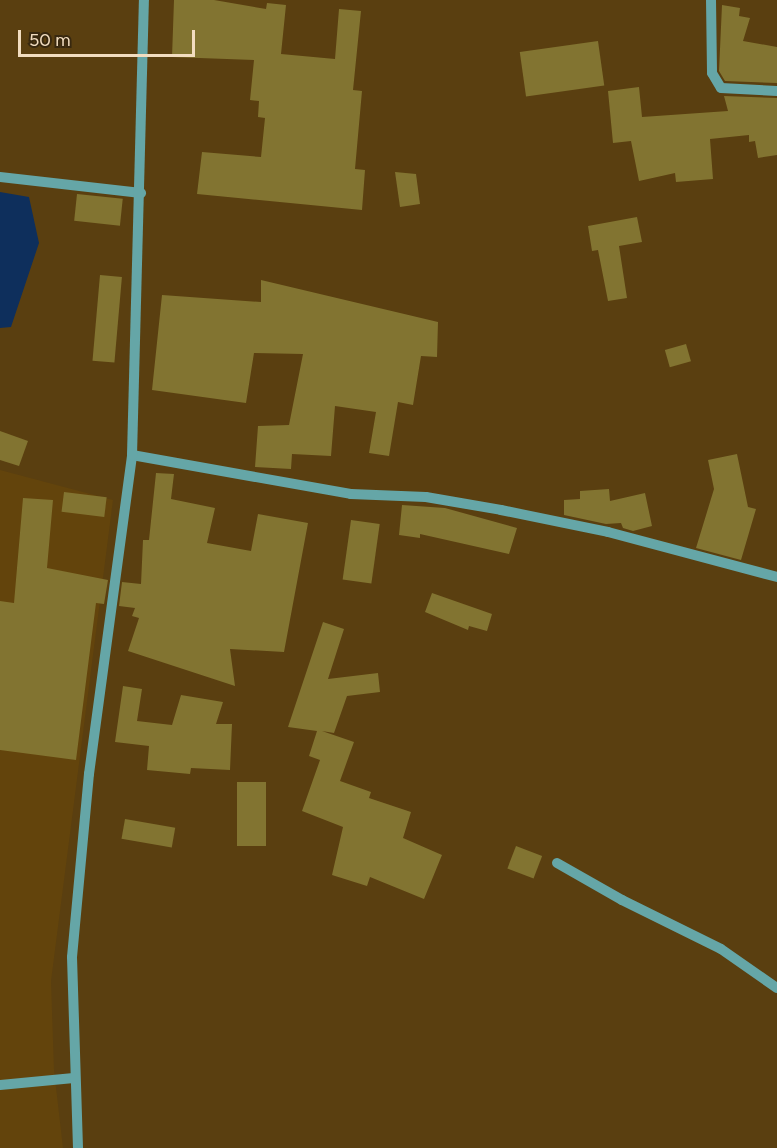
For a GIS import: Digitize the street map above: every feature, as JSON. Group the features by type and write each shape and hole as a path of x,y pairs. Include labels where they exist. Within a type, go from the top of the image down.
{"street":[{"path":"78,1148 74,1078 72,957 89,774 132,455 141,193 144,0"},
{"path":"711,0 712,74 721,88 777,91"},
{"path":"0,177 141,193"},
{"path":"132,455 328,490 426,497 501,510 608,532 777,577"},
{"path":"557,862 622,900 721,949 777,988"},
{"path":"0,1085 74,1078"}],"shaded area":[{"path":"0,470 113,500 51,981 54,1070 63,1148 0,1148"}],"water":[{"path":"0,192 29,197 39,243 11,327 0,328"}],"building":[{"path":"174,0 214,0 266,9 267,3 286,5 281,54 335,59 339,9 361,11 353,90 362,91 355,169 365,170 362,210 197,194 202,152 261,157 265,118 258,117 259,101 250,100 254,60 172,57"},
{"path":"722,5 740,8 739,16 750,18 743,41 777,47 777,83 725,81 719,71"},
{"path":"598,41 604,86 526,97 520,52"},
{"path":"639,87 642,117 728,111 724,96 777,98 777,155 758,158 755,141 749,142 749,135 710,139 713,179 676,182 675,173 639,181 631,141 613,143 608,91"},
{"path":"395,172 416,174 420,204 400,207"},
{"path":"77,194 123,199 120,226 74,221"},
{"path":"637,217 642,242 619,246 627,298 608,301 598,250 592,251 588,226"},
{"path":"100,275 122,277 114,363 93,361"},
{"path":"261,280 438,322 437,357 421,356 413,405 398,402 389,456 369,453 376,412 335,406 331,456 292,454 291,469 255,467 258,426 289,425 303,354 254,353 246,403 152,390 162,295 261,302"},
{"path":"686,344 691,361 670,367 665,350"},
{"path":"0,431 28,441 19,466 0,460"},
{"path":"737,454 748,507 756,509 741,560 696,548 714,489 708,460"},
{"path":"156,473 174,474 171,499 215,508 207,543 251,551 258,514 308,523 284,652 230,649 235,686 128,651 139,618 132,616 135,608 119,606 122,582 141,584 143,540 149,540"},
{"path":"609,489 610,501 645,493 652,526 633,531 623,528 621,523 606,524 564,515 564,500 580,499 580,491"},
{"path":"64,492 107,497 104,517 62,512"},
{"path":"23,498 53,500 47,568 108,580 104,604 96,603 76,760 0,750 0,601 14,603"},
{"path":"402,505 445,508 517,528 509,554 420,534 420,538 399,535"},
{"path":"351,520 380,524 371,583 343,579"},
{"path":"432,593 492,614 487,631 469,626 468,630 425,612"},
{"path":"323,622 344,629 328,679 378,673 380,692 347,696 334,733 322,731 354,742 340,781 371,792 369,798 411,812 403,838 442,855 424,899 370,877 367,886 332,875 343,827 302,811 320,760 309,756 317,731 288,727"},
{"path":"123,686 142,689 137,721 172,725 181,695 223,702 216,724 232,724 230,770 191,768 190,774 147,770 149,746 115,742"},
{"path":"237,782 266,782 266,846 237,846"},
{"path":"125,819 175,828 172,848 122,839"},
{"path":"516,846 542,856 534,878 507,868"}]}
